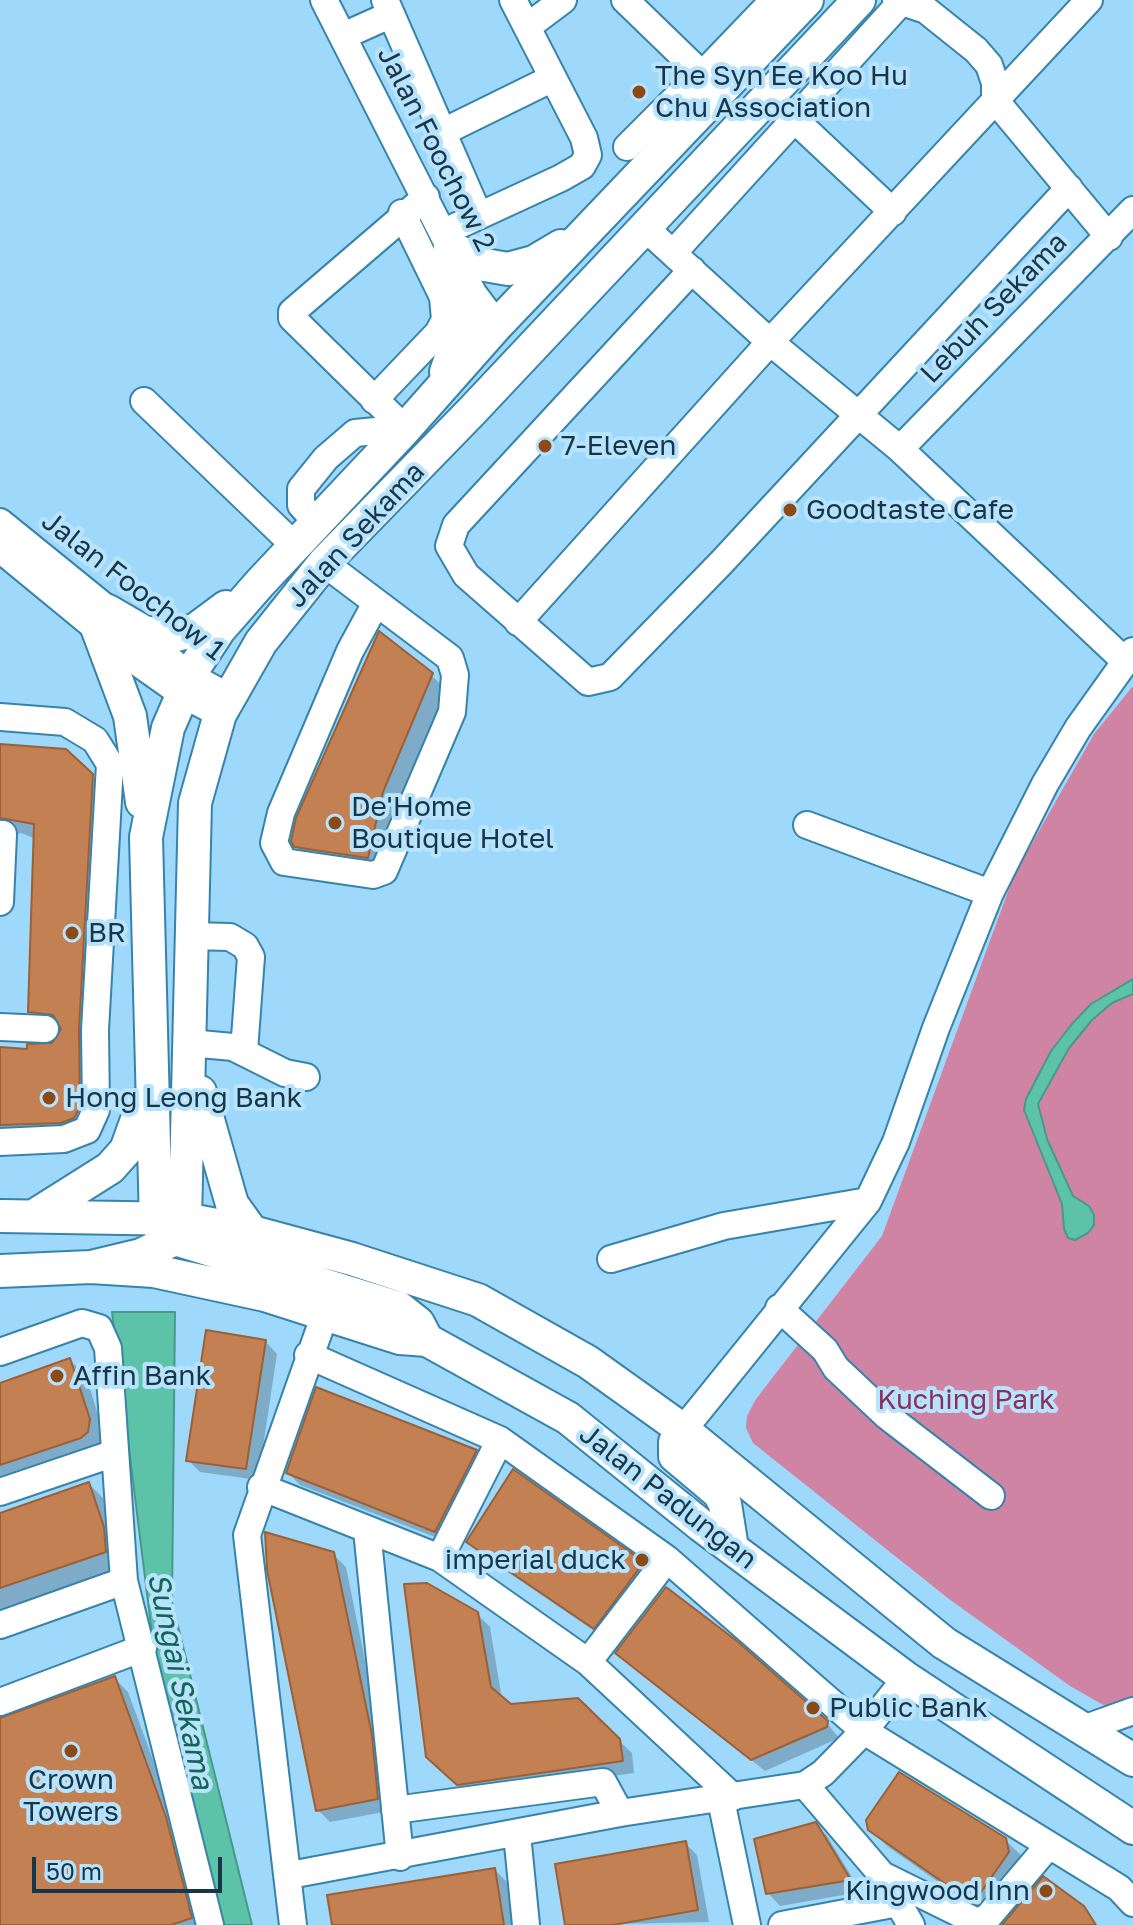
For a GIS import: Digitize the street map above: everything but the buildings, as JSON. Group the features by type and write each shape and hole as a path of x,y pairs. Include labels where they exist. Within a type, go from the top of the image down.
{"main road":[{"name":"Jalan Sekama","path":"171,1225 150,1079 146,837 161,754 186,685 219,630 601,213 702,84 807,0"},
{"name":"Jalan Sekama","path":"171,1225 190,1048 189,936 195,803 225,706 261,642 324,563 472,411 859,0"},
{"path":"447,239 485,265 508,269 534,262 564,245 601,213"},
{"path":"439,390 463,323 447,239"},
{"path":"497,325 521,331 532,325 579,278 612,260"},
{"path":"102,618 169,637 195,630 260,583"},
{"path":"102,618 130,716 146,837"},
{"path":"190,1048 220,1172 232,1204 252,1232"},
{"path":"37,1214 85,1187 126,1150 136,1128 150,1079"},
{"path":"0,1216 37,1214 171,1225 399,1308 418,1323 427,1340"},
{"path":"0,1271 91,1267 141,1255 171,1225"},
{"name":"Jalan Padungan","path":"171,1225 252,1232 352,1259 478,1300 588,1362 683,1430 944,1643 1133,1760"},
{"name":"Jalan Padungan","path":"91,1267 154,1271 265,1295 400,1338 427,1340 568,1418 732,1548 906,1678 1133,1828"},
{"path":"683,1430 675,1442 675,1456 719,1493 727,1513 732,1548"}],"street":[{"name":"Jalan Foochow 2","path":"324,0 473,293 497,325"},
{"path":"447,239 479,216 582,166 588,155 584,138 513,0"},
{"path":"527,27 563,0"},
{"path":"625,0 702,84 774,0"},
{"path":"518,622 770,342 1089,0"},
{"path":"1069,188 610,677 588,682 466,575 449,546 456,525 683,261 796,121 900,1 926,10 976,50 989,65 995,83 995,100 1069,188 1109,237"},
{"path":"343,36 388,7 479,216"},
{"path":"443,132 553,78"},
{"path":"796,121 893,212"},
{"path":"627,147 668,126"},
{"path":"397,438 374,400 294,324 292,312 402,213 426,197"},
{"name":"Lebuh Sekama","path":"900,449 1133,210"},
{"path":"374,400 438,333 445,320 443,297 402,213"},
{"path":"643,226 770,342 900,449 1129,656 1045,784 990,893 936,1028 896,1142 868,1201 683,1430"},
{"path":"144,401 294,545"},
{"name":"Jalan Foochow 1","path":"0,522 102,618"},
{"name":"Jalan Foochow 1","path":"0,549 102,618 186,685 225,706"},
{"path":"324,563 450,658 455,675 452,712 384,871 373,875 284,862 274,843 281,813 350,651 376,603"},
{"path":"0,717 65,722 95,740 110,764 95,1030 96,1110 87,1130 64,1139 0,1142"},
{"path":"807,825 990,893"},
{"path":"0,834 3,834 0,902"},
{"path":"189,936 230,937 245,946 251,957 244,1051"},
{"path":"0,1027 45,1029"},
{"path":"190,1048 233,1047 285,1073 306,1077"},
{"path":"611,1259 724,1226 868,1201"},
{"path":"779,1308 825,1350 836,1368 887,1416 991,1496"},
{"path":"293,1925 290,1875 247,1535 261,1487 325,1314"},
{"path":"0,1352 82,1323 99,1328 108,1348 124,1581 210,1925"},
{"path":"308,1355 500,1440 667,1559 864,1731 1119,1888 1133,1903"},
{"path":"440,1558 500,1440"},
{"path":"0,1492 115,1453"},
{"path":"261,1487 440,1558 588,1662 727,1798 747,1925"},
{"path":"367,1530 400,1857"},
{"path":"588,1662 667,1559"},
{"path":"0,1625 124,1581"},
{"path":"0,1702 143,1648"},
{"path":"290,1875 400,1857 620,1813 805,1785 823,1773 864,1731 906,1678"},
{"path":"1080,1730 1133,1711"},
{"path":"395,1810 603,1782 620,1813"},
{"path":"782,1925 905,1914 882,1875 805,1785"},
{"path":"517,1834 526,1925"},
{"path":"882,1875 977,1922 988,1917 1049,1845"}],"green space":[{"name":"Kuching Park","path":"1133,686 1133,1722 1070,1686 949,1599 753,1443 746,1428 747,1416 756,1399 882,1236 1014,875 1094,734"}],"water":[{"path":"1133,979 1133,994 1112,1003 1092,1020 1069,1048 1038,1104 1047,1139 1073,1196 1089,1206 1094,1215 1094,1225 1088,1233 1075,1240 1068,1238 1064,1229 1062,1204 1024,1110 1026,1099 1051,1051 1072,1024 1091,1004"},
{"name":"Sungai Sekama","path":"112,1312 175,1312 172,1602 252,1925 221,1925 154,1650"}],"place":[{"name":"The Syn Ee Koo Hu Chu Association","path":"639,92"},
{"name":"7-Eleven","path":"545,446"},
{"name":"Goodtaste Cafe","path":"790,510"},
{"name":"De'Home Boutique Hotel","path":"335,823"},
{"name":"BR","path":"72,933"},
{"name":"Hong Leong Bank","path":"49,1098"},
{"name":"Affin Bank","path":"57,1376"},
{"name":"imperial duck","path":"642,1560"},
{"name":"Public Bank","path":"813,1708"},
{"name":"Crown Towers","path":"71,1751"},
{"name":"Kingwood Inn","path":"1046,1891"}]}
